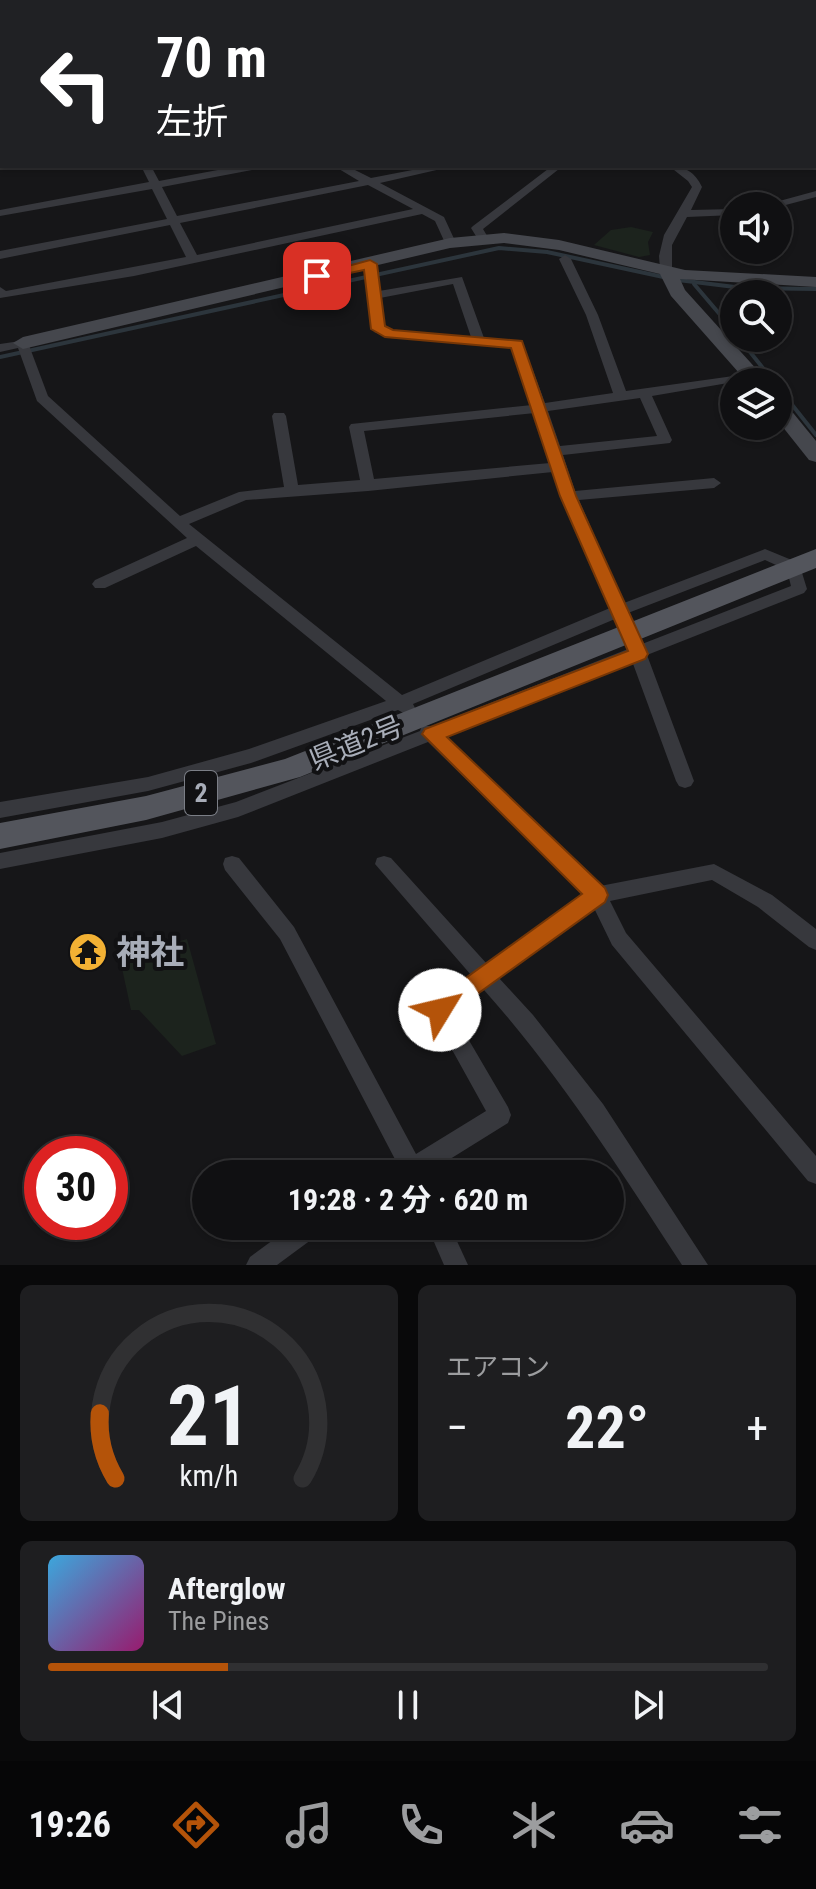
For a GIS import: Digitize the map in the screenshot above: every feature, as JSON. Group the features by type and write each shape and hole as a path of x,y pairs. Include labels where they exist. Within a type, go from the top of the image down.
{"main road":[{"name":"県道2号","path":"0,836 146,808 290,769 799,565"}],"street":[{"path":"147,168 193,259"},
{"path":"0,213 246,168"},
{"path":"343,168 440,219 450,243"},
{"path":"0,255 440,168"},
{"path":"483,239 477,228 553,168"},
{"path":"677,168 693,179 697,187 685,214 666,239 663,250 666,269 677,292 745,368"},
{"path":"792,200 816,194"},
{"path":"0,291 2,295 193,259 424,210"},
{"path":"685,214 720,213"},
{"path":"0,348 450,243 483,239 504,238 559,245 712,278 816,282"},
{"path":"565,259 592,315 621,396"},
{"path":"370,264 378,329 390,334 517,344 568,496 638,654 685,781"},
{"path":"376,295 458,280 479,342"},
{"path":"23,343 42,398 178,523 401,702 597,895 619,939 816,1173"},
{"path":"368,486 356,427 720,385"},
{"path":"178,523 244,495 368,486 665,440 645,394"},
{"path":"279,416 292,492"},
{"path":"792,425 816,455"},
{"path":"568,496 714,483"},
{"path":"100,584 198,539"},
{"path":"0,810 148,784 251,756 401,702 618,611 765,554 799,565 799,589 238,809 162,830 0,861"},
{"path":"232,864 287,933 405,1160"},
{"path":"384,864 526,1022 595,1112 696,1265"},
{"path":"430,1160 500,1115 440,1010 597,895 714,872 765,901 816,941"},
{"path":"258,1265 292,1240"},
{"path":"444,1240 456,1265"}],"shaded area":[{"path":"631,227 653,232 648,242 650,255 639,257 594,245 611,230"},
{"path":"187,939 216,1044 182,1056 139,1010 131,1010 120,959"}],"waterway":[{"path":"0,357 499,248 547,252 668,278"},
{"path":"678,280 743,288 816,289"},
{"path":"694,284 720,315"},
{"path":"750,352 763,368"},
{"path":"792,405 816,435"}],"place":[{"name":"神社","path":"88,952"}],"route":[{"path":"317,276 370,264 378,329 390,334 517,344 568,496 638,654 432,734 597,895 440,1010"}]}
